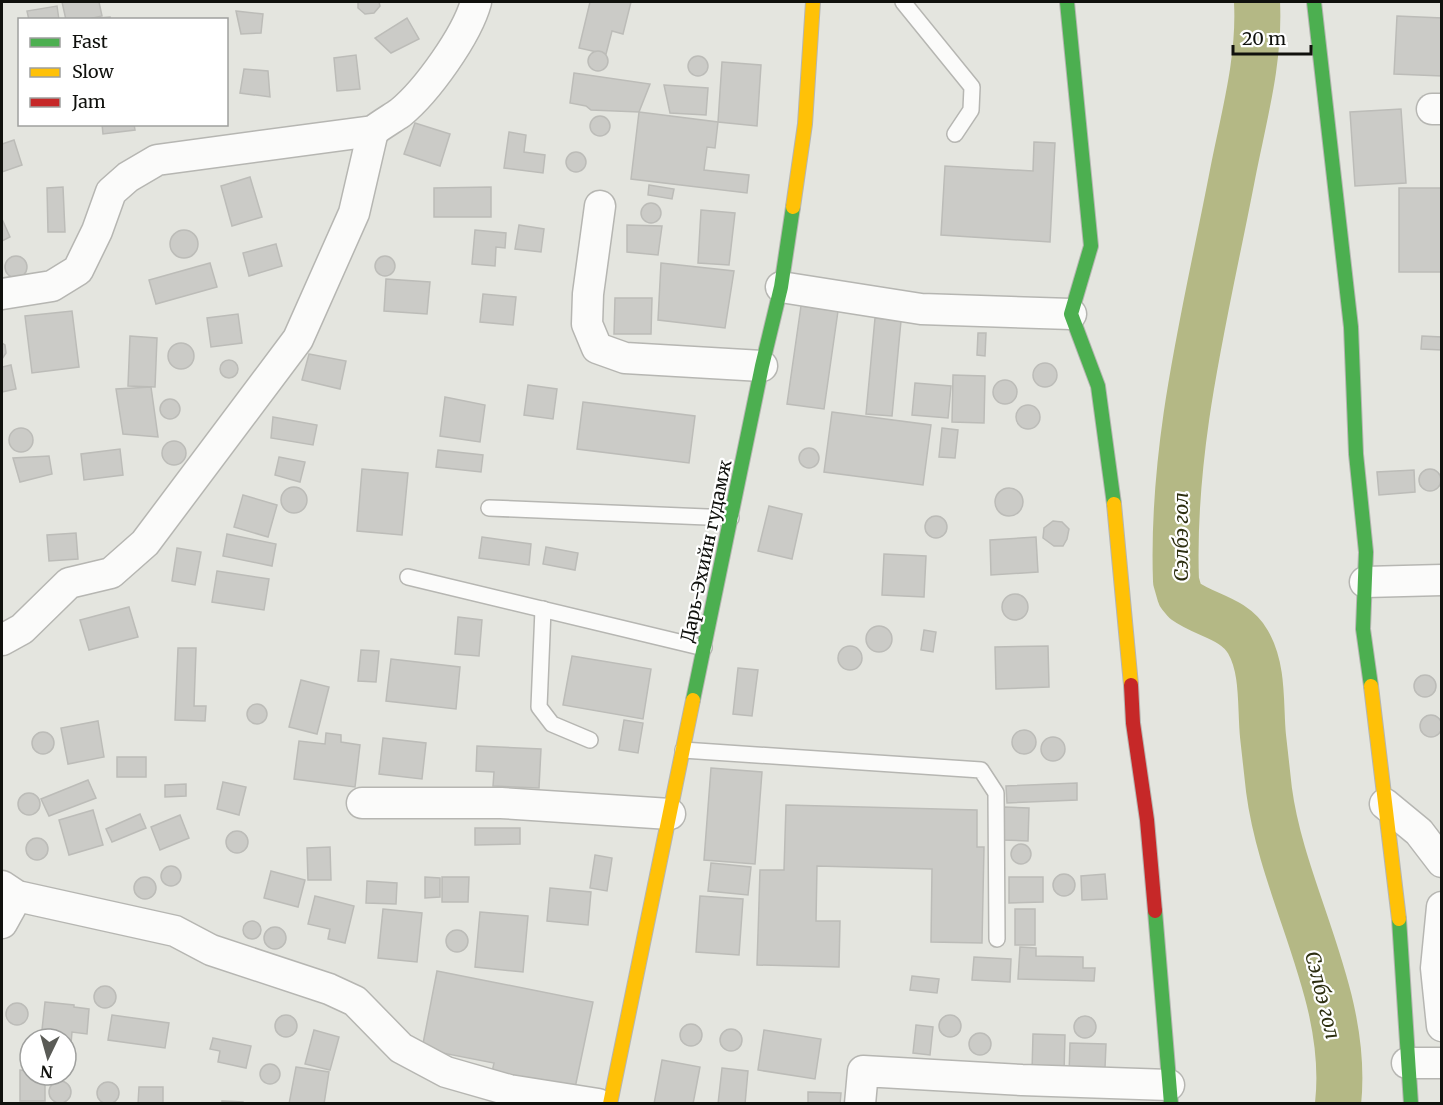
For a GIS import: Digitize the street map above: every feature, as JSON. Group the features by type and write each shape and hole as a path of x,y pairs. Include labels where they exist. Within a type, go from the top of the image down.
{"street":[{"path":"2,294 52,286 78,270 97,231 111,192 128,177 157,160 372,131 401,112 435,74 471,18 476,2"},
{"name":"Дарь-Эхийн гудамж","path":"610,1104 762,366 781,287 805,124 813,2"},
{"path":"860,1104 863,1071 1022,1080 1170,1094 1147,819 1133,723 1117,527 1098,386 1071,314 1091,246 1067,2"},
{"path":"1314,2 1351,327 1356,454 1366,552 1363,629 1400,930 1411,1104"},
{"path":"2,640 22,629 69,583 111,573 145,543 298,339 354,213 372,131"},
{"path":"600,206 587,304 587,324 597,348 625,358 762,366"},
{"path":"781,287 921,309 1071,314"},
{"path":"1365,582 1442,580"},
{"path":"362,803 501,803 670,814"},
{"path":"1385,804 1419,832 1442,862"},
{"path":"2,923 9,891 175,931 211,950 329,989 355,1001 401,1048 446,1072 509,1090 598,1104"},
{"path":"1442,907 1439,913 1436,968 1442,1026"},
{"path":"1407,1063 1442,1063"}],"lane":[{"path":"903,2 972,87 971,110 955,134"},
{"path":"489,508 731,518"},
{"path":"408,577 704,648"},
{"path":"543,609 539,707 552,724 590,740"},
{"path":"683,750 981,770 996,793 997,939"}],"building":[{"path":"62,2 99,2 102,16 66,18"},
{"path":"358,2 379,2 380,6 374,13 365,14 358,8"},
{"path":"590,2 631,2 623,34 612,31 606,54 579,48"},
{"path":"57,6 59,18 29,18 27,11"},
{"path":"236,11 263,14 261,33 241,34"},
{"path":"1397,16 1442,18 1442,76 1394,74"},
{"path":"407,18 419,39 391,53 375,38"},
{"path":"594,51 602,51 608,57 608,65 602,71 594,71 588,65 588,57"},
{"path":"356,55 360,89 337,91 334,58"},
{"path":"694,56 702,56 708,62 708,70 702,76 694,76 688,70 688,62"},
{"path":"722,62 761,65 757,126 718,122"},
{"path":"244,69 268,71 270,97 240,93"},
{"path":"574,73 650,84 639,112 591,110 586,106 570,103"},
{"path":"664,85 708,88 706,115 670,113"},
{"path":"1401,109 1406,183 1355,186 1350,112"},
{"path":"639,112 718,122 715,148 707,147 704,170 749,175 747,193 631,179"},
{"path":"596,116 604,116 610,122 610,130 604,136 596,136 590,130 590,122"},
{"path":"415,123 450,134 440,166 404,154"},
{"path":"102,126 134,126 135,130 103,134"},
{"path":"509,132 526,135 524,152 545,155 543,173 504,168"},
{"path":"14,140 22,165 2,172 2,144"},
{"path":"1034,142 1055,143 1050,242 941,235 945,166 1033,171"},
{"path":"572,152 580,152 586,158 586,166 580,172 572,172 566,166 566,158"},
{"path":"250,177 262,217 232,226 221,186"},
{"path":"649,185 674,189 672,199 648,195"},
{"path":"63,187 65,232 48,232 47,188"},
{"path":"491,187 491,217 434,217 434,188"},
{"path":"1399,188 1442,188 1442,272 1399,272"},
{"path":"647,203 655,203 661,209 661,217 655,223 647,223 641,217 641,209"},
{"path":"701,210 735,213 729,265 698,263"},
{"path":"2,219 10,237 2,241"},
{"path":"519,225 544,229 541,252 515,249"},
{"path":"627,225 662,226 658,255 627,252"},
{"path":"184,230 194,234 198,244 194,254 184,258 174,254 170,244 174,234"},
{"path":"475,230 506,233 505,248 496,247 495,266 472,264"},
{"path":"276,244 282,266 249,276 243,253"},
{"path":"16,256 24,259 27,267 24,275 16,278 8,275 5,267 8,259"},
{"path":"381,256 389,256 395,262 395,270 389,276 381,276 375,270 375,262"},
{"path":"210,263 217,287 156,304 149,280"},
{"path":"661,263 734,271 725,328 658,320"},
{"path":"386,279 430,282 427,314 384,311"},
{"path":"483,294 516,297 513,325 480,322"},
{"path":"615,298 652,298 651,334 614,334"},
{"path":"801,306 838,311 824,409 787,404"},
{"path":"72,311 79,367 32,373 25,316"},
{"path":"238,314 242,343 211,347 207,318"},
{"path":"875,318 901,321 892,416 866,414"},
{"path":"978,333 986,333 985,356 977,355"},
{"path":"130,336 157,338 155,387 128,386"},
{"path":"1422,336 1442,337 1442,350 1421,349"},
{"path":"2,343 5,345 6,353 2,359"},
{"path":"181,343 190,347 194,356 190,365 181,369 172,365 168,356 172,347"},
{"path":"309,354 346,361 340,389 302,380"},
{"path":"225,360 233,360 238,365 236,376 225,378 220,373 220,365"},
{"path":"1045,363 1054,366 1057,375 1054,384 1045,387 1036,384 1033,375 1036,366"},
{"path":"11,365 16,389 2,392 2,367"},
{"path":"953,375 985,376 984,423 952,422"},
{"path":"1005,380 1014,383 1017,392 1014,401 1005,404 996,401 993,392 996,383"},
{"path":"915,383 951,386 948,418 912,415"},
{"path":"528,385 557,389 553,419 524,415"},
{"path":"151,387 158,437 123,434 116,389"},
{"path":"445,397 485,405 480,442 440,436"},
{"path":"170,399 177,402 180,409 177,416 170,419 163,416 160,409 163,402"},
{"path":"583,402 695,416 689,463 577,449"},
{"path":"1023,405 1033,405 1040,412 1040,422 1033,429 1023,429 1016,422 1016,412"},
{"path":"832,412 931,425 923,485 824,472"},
{"path":"273,417 317,425 313,445 271,438"},
{"path":"21,428 26,429 32,435 32,445 26,451 21,452 16,451 10,445 9,440 10,435 16,429"},
{"path":"942,428 958,430 955,458 939,457"},
{"path":"174,441 182,445 186,453 182,461 174,465 166,461 162,453 166,445"},
{"path":"809,448 816,451 819,458 816,465 809,468 802,465 799,458 802,451"},
{"path":"120,449 123,475 84,480 81,454"},
{"path":"438,450 483,455 481,472 436,467"},
{"path":"49,456 52,474 20,482 13,458"},
{"path":"279,457 305,462 300,482 275,475"},
{"path":"362,469 408,473 402,535 357,531"},
{"path":"1430,469 1438,472 1441,480 1438,488 1430,491 1422,488 1419,480 1422,472"},
{"path":"1414,470 1415,492 1379,495 1377,472"},
{"path":"294,487 303,491 307,500 303,509 294,513 285,509 281,500 285,491"},
{"path":"1009,488 1019,492 1023,502 1019,512 1009,516 999,512 995,502 999,492"},
{"path":"243,495 277,505 268,537 234,527"},
{"path":"769,506 802,514 792,559 758,551"},
{"path":"932,516 940,516 947,523 947,531 940,538 932,538 925,531 925,523"},
{"path":"1053,521 1062,522 1069,529 1063,546 1054,546 1043,538 1044,528"},
{"path":"76,533 78,559 49,561 47,535"},
{"path":"227,534 276,544 272,566 223,556"},
{"path":"482,537 531,544 529,565 479,558"},
{"path":"1036,537 1038,572 991,575 990,540"},
{"path":"546,547 578,553 575,570 543,564"},
{"path":"177,548 201,552 195,585 172,581"},
{"path":"884,554 926,556 924,597 882,595"},
{"path":"217,571 269,579 264,610 212,602"},
{"path":"1015,594 1024,598 1028,607 1024,616 1015,620 1006,616 1002,607 1006,598"},
{"path":"129,607 138,637 89,650 80,620"},
{"path":"458,617 482,620 479,656 455,654"},
{"path":"879,626 888,630 892,639 888,648 879,652 870,648 866,639 870,630"},
{"path":"924,630 936,632 933,652 921,650"},
{"path":"850,646 858,650 862,658 858,666 850,670 842,666 838,658 842,650"},
{"path":"1048,646 1049,687 996,689 995,647"},
{"path":"178,648 196,648 194,706 206,706 205,721 175,720"},
{"path":"361,650 379,651 376,682 358,681"},
{"path":"572,656 651,669 643,719 563,705"},
{"path":"391,659 460,667 456,709 386,701"},
{"path":"738,668 758,670 752,716 733,714"},
{"path":"1421,675 1429,675 1436,682 1436,690 1429,697 1421,697 1414,690 1414,682"},
{"path":"301,680 329,687 317,734 289,727"},
{"path":"257,704 264,707 267,714 264,721 257,724 250,721 247,714 250,707"},
{"path":"1431,715 1439,718 1442,726 1439,734 1431,737 1423,734 1420,726 1423,718"},
{"path":"624,720 643,723 638,753 619,750"},
{"path":"98,721 104,757 68,764 61,728"},
{"path":"1024,730 1029,731 1035,737 1035,747 1029,753 1024,754 1019,753 1013,747 1012,742 1013,737 1019,731"},
{"path":"43,732 51,735 54,743 51,751 43,754 35,751 32,743 35,735"},
{"path":"326,733 341,735 341,742 360,745 355,787 294,779 299,741 325,744"},
{"path":"1053,737 1061,741 1065,749 1061,757 1053,761 1045,757 1041,749 1045,741"},
{"path":"383,738 426,743 422,779 379,774"},
{"path":"477,746 541,749 539,788 493,786 494,772 476,771"},
{"path":"117,757 146,757 146,777 117,777"},
{"path":"711,768 762,772 755,864 704,860"},
{"path":"88,780 96,798 49,816 41,799"},
{"path":"223,782 246,787 239,815 217,809"},
{"path":"1077,783 1077,800 1007,803 1006,786"},
{"path":"186,784 186,796 165,797 165,785"},
{"path":"29,793 37,796 40,804 37,812 29,815 21,812 18,804 21,796"},
{"path":"786,805 977,810 977,847 984,847 982,943 931,942 932,869 817,866 816,921 840,921 839,967 757,965 760,870 784,870"},
{"path":"1004,807 1029,808 1028,841 1003,840"},
{"path":"93,810 103,845 69,855 59,820"},
{"path":"140,814 146,828 112,842 106,829"},
{"path":"180,815 189,838 160,850 151,827"},
{"path":"475,828 520,828 520,844 475,845"},
{"path":"237,831 245,834 248,842 245,850 237,853 229,850 226,842 229,834"},
{"path":"37,838 45,841 48,849 45,857 37,860 29,857 26,849 29,841"},
{"path":"1017,844 1025,844 1031,850 1031,858 1025,864 1017,864 1011,858 1011,850"},
{"path":"330,847 331,880 308,880 307,848"},
{"path":"595,855 612,858 607,891 590,888"},
{"path":"711,863 751,867 748,895 708,891"},
{"path":"167,866 175,866 181,872 181,880 175,886 167,886 161,880 161,872"},
{"path":"271,871 305,880 298,907 264,898"},
{"path":"1064,874 1072,877 1075,885 1072,893 1064,896 1056,893 1053,885 1056,877"},
{"path":"1105,874 1107,899 1082,900 1081,876"},
{"path":"145,877 153,880 156,888 153,896 145,899 137,896 134,888 137,880"},
{"path":"425,877 440,878 440,897 425,898"},
{"path":"442,877 469,877 468,902 442,902"},
{"path":"1009,877 1043,877 1043,902 1009,903"},
{"path":"367,881 397,883 396,904 366,903"},
{"path":"550,888 591,892 588,925 547,921"},
{"path":"315,896 354,906 345,943 328,939 330,929 308,924"},
{"path":"700,896 743,899 739,955 696,952"},
{"path":"383,909 422,913 417,962 378,958"},
{"path":"1015,909 1035,909 1035,945 1015,945"},
{"path":"480,912 528,916 523,972 475,967"},
{"path":"248,921 256,921 261,926 259,937 248,939 243,934 243,926"},
{"path":"275,927 283,930 286,938 283,946 275,949 267,946 264,938 267,930"},
{"path":"457,930 465,933 468,941 465,949 457,952 449,949 446,941 449,933"},
{"path":"1020,947 1036,948 1036,956 1083,957 1083,968 1095,968 1094,981 1018,979"},
{"path":"974,957 1011,959 1010,982 972,980"},
{"path":"437,971 593,1002 575,1088 492,1072 494,1063 422,1049"},
{"path":"912,976 939,979 937,993 910,990"},
{"path":"105,986 113,989 116,997 113,1005 105,1008 97,1005 94,997 97,989"},
{"path":"45,1002 89,1009 87,1034 78,1033 78,1027 42,1027"},
{"path":"13,1003 21,1003 28,1010 28,1018 21,1025 13,1025 6,1018 6,1010"},
{"path":"112,1015 169,1023 165,1048 108,1040"},
{"path":"282,1015 290,1015 297,1022 297,1030 290,1037 282,1037 275,1030 275,1022"},
{"path":"950,1015 958,1018 961,1026 958,1034 950,1037 942,1034 939,1026 942,1018"},
{"path":"1085,1016 1093,1019 1096,1027 1093,1035 1085,1038 1077,1035 1074,1027 1077,1019"},
{"path":"691,1024 699,1027 702,1035 699,1043 691,1046 683,1043 680,1035 683,1027"},
{"path":"916,1025 933,1027 930,1055 913,1053"},
{"path":"731,1029 739,1032 742,1040 739,1048 731,1051 723,1048 720,1040 723,1032"},
{"path":"314,1030 339,1037 330,1070 305,1064"},
{"path":"764,1030 821,1039 815,1079 758,1070"},
{"path":"980,1033 988,1036 991,1044 988,1052 980,1055 972,1052 969,1044 972,1036"},
{"path":"1033,1034 1065,1035 1064,1073 1032,1072"},
{"path":"213,1038 251,1046 246,1068 218,1062 220,1051 210,1049"},
{"path":"1070,1043 1106,1044 1105,1068 1069,1075"},
{"path":"662,1060 700,1067 693,1104 654,1104"},
{"path":"270,1064 277,1067 280,1074 277,1081 270,1084 263,1081 260,1074 263,1067"},
{"path":"296,1067 329,1072 324,1104 289,1104"},
{"path":"722,1068 748,1071 745,1104 718,1104"},
{"path":"108,1082 116,1085 119,1093 116,1101 108,1104 100,1101 97,1093 100,1085"},
{"path":"20,1087 45,1087 45,1101 20,1101"},
{"path":"50,1087 70,1088 68,1100 60,1103 52,1100 49,1092"},
{"path":"139,1087 163,1087 163,1104 138,1104"},
{"path":"808,1092 841,1093 840,1104 808,1104"},
{"path":"222,1101 243,1102 243,1104 222,1104"}],"waterway":[{"name":"Сэлбэ гол","path":"1257,2 1254,67 1202,325 1185,426 1176,529 1176,581 1180,595 1185,601 1227,622 1242,634 1257,664 1269,790 1276,829 1325,985 1334,1024 1339,1064 1338,1104"}],"traffic: fast":[{"path":"1067,2 1091,246 1071,314 1098,386 1114,504"},
{"path":"1314,2 1351,327 1356,454 1366,552 1363,629 1371,686"},
{"path":"693,700 762,366 781,287 793,207"},
{"path":"1155,911 1171,1104"},
{"path":"1399,919 1411,1104"}],"traffic: slow":[{"path":"793,207 805,124 813,2"},
{"path":"1114,504 1131,685"},
{"path":"1371,686 1399,919"},
{"path":"610,1104 693,700"}],"traffic: jam":[{"path":"1131,685 1133,723 1147,820 1155,911"}]}
